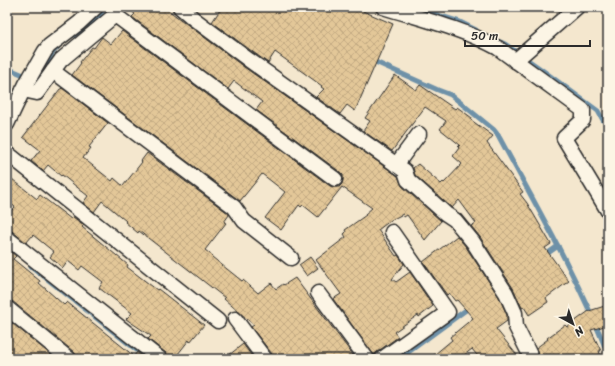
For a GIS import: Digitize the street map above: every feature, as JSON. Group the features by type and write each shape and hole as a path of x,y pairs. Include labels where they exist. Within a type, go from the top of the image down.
{"street":[{"path":"180,7 249,60 396,165 405,172 408,180 446,214 455,220 473,242 501,285 515,313 516,326 532,359"},
{"path":"383,7 465,32 520,57 583,110 583,120 564,138 608,211"},
{"path":"520,57 578,7"},
{"path":"23,90 37,93 61,60 106,10"},
{"path":"7,124 23,90 45,50 80,23 106,10"},
{"path":"106,10 335,179"},
{"path":"53,72 234,207 244,221 291,258"},
{"path":"396,165 419,134"},
{"path":"7,153 218,321"},
{"path":"382,359 448,312 392,232"},
{"path":"7,238 160,359"},
{"path":"318,293 367,359"},
{"path":"7,308 69,359"},
{"path":"235,319 265,359"}],"building":[{"path":"126,7 164,7 244,67 398,176 402,186 441,221 425,240 407,215 404,217 403,214 391,220 378,230 396,256 398,255 404,264 392,279 396,282 410,272 433,306 419,317 418,315 394,332 398,337 374,355 333,299 341,294 316,260 346,237 344,234 346,232 345,230 366,215 365,214 372,208 342,187 318,217 303,205 301,207 299,205 281,230 265,218 285,192 262,174 240,201 72,75 81,63 80,62 92,47 94,48 102,37 111,44 122,31 330,186 339,187 342,184 343,175 340,172 256,110 262,102 234,81 228,89 132,17 135,14"},
{"path":"222,7 246,7 249,10 251,7 365,7 363,11 393,24 355,111 347,105 340,114 316,97 324,89 321,87 322,86 275,52 268,63 212,22"},
{"path":"395,75 416,90 420,85 455,109 457,107 472,118 471,120 493,136 487,143 523,192 520,194 527,203 551,244 545,248 569,281 546,298 548,302 529,315 524,307 522,308 513,288 480,237 471,226 476,223 459,200 452,208 415,175 413,168 418,164 441,184 443,182 444,183 462,164 453,156 460,145 440,129 446,121 425,107 392,151 363,131 370,121 365,118"},
{"path":"62,88 108,123 89,147 91,148 83,158 112,181 114,178 123,186 142,162 141,161 147,153 228,213 229,215 224,222 226,223 205,250 213,256 212,257 258,293 271,283 276,289 295,278 356,359 273,359 272,354 251,327 254,325 224,299 225,298 139,231 138,233 102,201 94,212 83,203 88,196 48,165 43,171 31,161 40,150 23,137"},
{"path":"7,175 37,199 40,195 71,219 73,217 84,225 82,227 128,265 127,267 204,325 190,342 189,340 174,359 168,359 166,353 148,339 151,336 126,319 132,313 99,288 103,282 82,266 79,270 68,261 63,268 50,257 54,252 33,235 26,243 12,231 7,230 7,215 15,207 7,201"},
{"path":"457,236 499,297 507,315 507,321 496,329 520,359 480,359 472,349 459,359 429,359 452,340 450,337 473,318 457,300 455,301 449,293 447,295 423,262"},
{"path":"7,249 16,256 13,259 40,281 39,283 64,305 67,302 134,356 137,352 146,359 77,359 74,352 12,301 7,300"},
{"path":"310,257 318,268 307,276 299,265"},
{"path":"608,305 608,325 591,330 601,351 599,351 602,359 540,359 536,348 548,339 547,338 565,325 567,327 589,311"},
{"path":"7,319 56,359 7,359"},
{"path":"243,344 254,359 224,359"}],"waterway":[{"path":"74,35 92,23 106,7"},
{"path":"412,7 460,22 476,30"},
{"path":"498,41 505,44 538,67 598,111 603,120 608,124"},
{"path":"45,65 58,47"},
{"path":"371,60 451,95 494,130 570,270 584,298 608,354"},
{"path":"7,68 26,76"},
{"path":"7,106 14,96"},
{"path":"544,256 558,246"},
{"path":"31,266 148,359"},
{"path":"399,359 470,307"}]}
